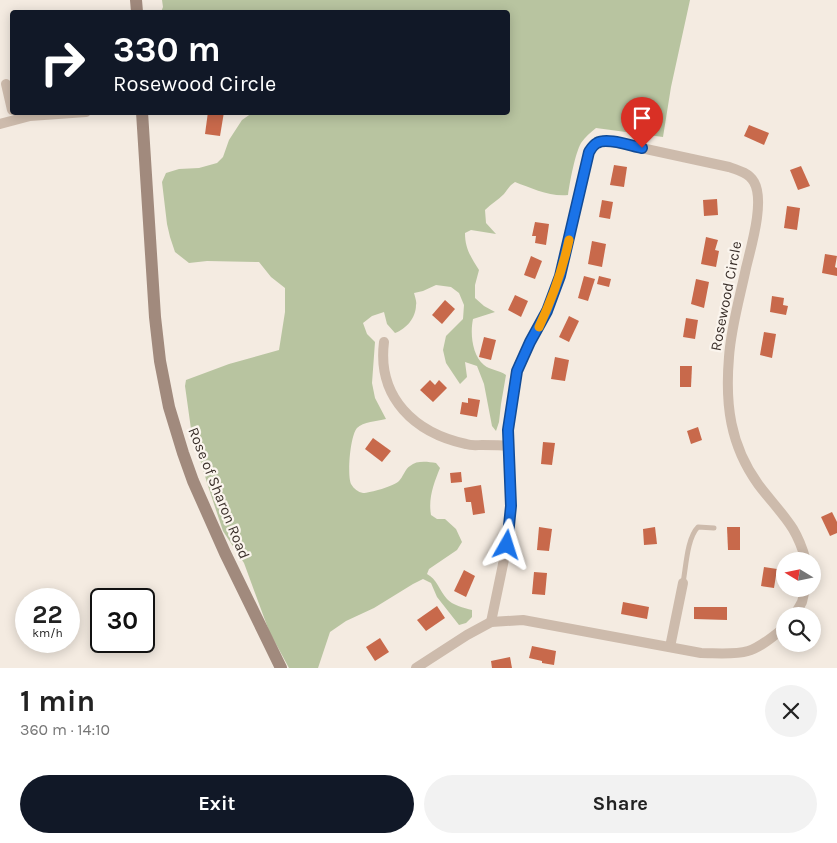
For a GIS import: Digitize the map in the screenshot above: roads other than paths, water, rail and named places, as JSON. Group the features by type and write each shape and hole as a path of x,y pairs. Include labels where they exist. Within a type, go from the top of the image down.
{"street":[{"path":"6,84 10,101"},
{"path":"0,124 12,115"},
{"name":"Rose of Sharon Road","path":"142,115 155,317 160,361 169,406 183,453 194,481 225,553 281,668"},
{"name":"Rosewood Circle","path":"509,446 508,430 517,371 547,311 558,282 564,264 587,160 593,146 602,141 609,141 729,167 749,175 753,180 758,196 756,222 730,346 727,378 732,425 741,455 757,483 793,529 803,552"},
{"path":"384,342 383,354 389,388 403,411 428,430 449,439 473,445 509,446 511,506 507,545 491,622"},
{"path":"670,648 684,583"},
{"path":"416,668 491,622 523,620 701,653 749,651 776,634"}],"lane":[{"path":"684,583 693,532 698,527 714,528"}]}
